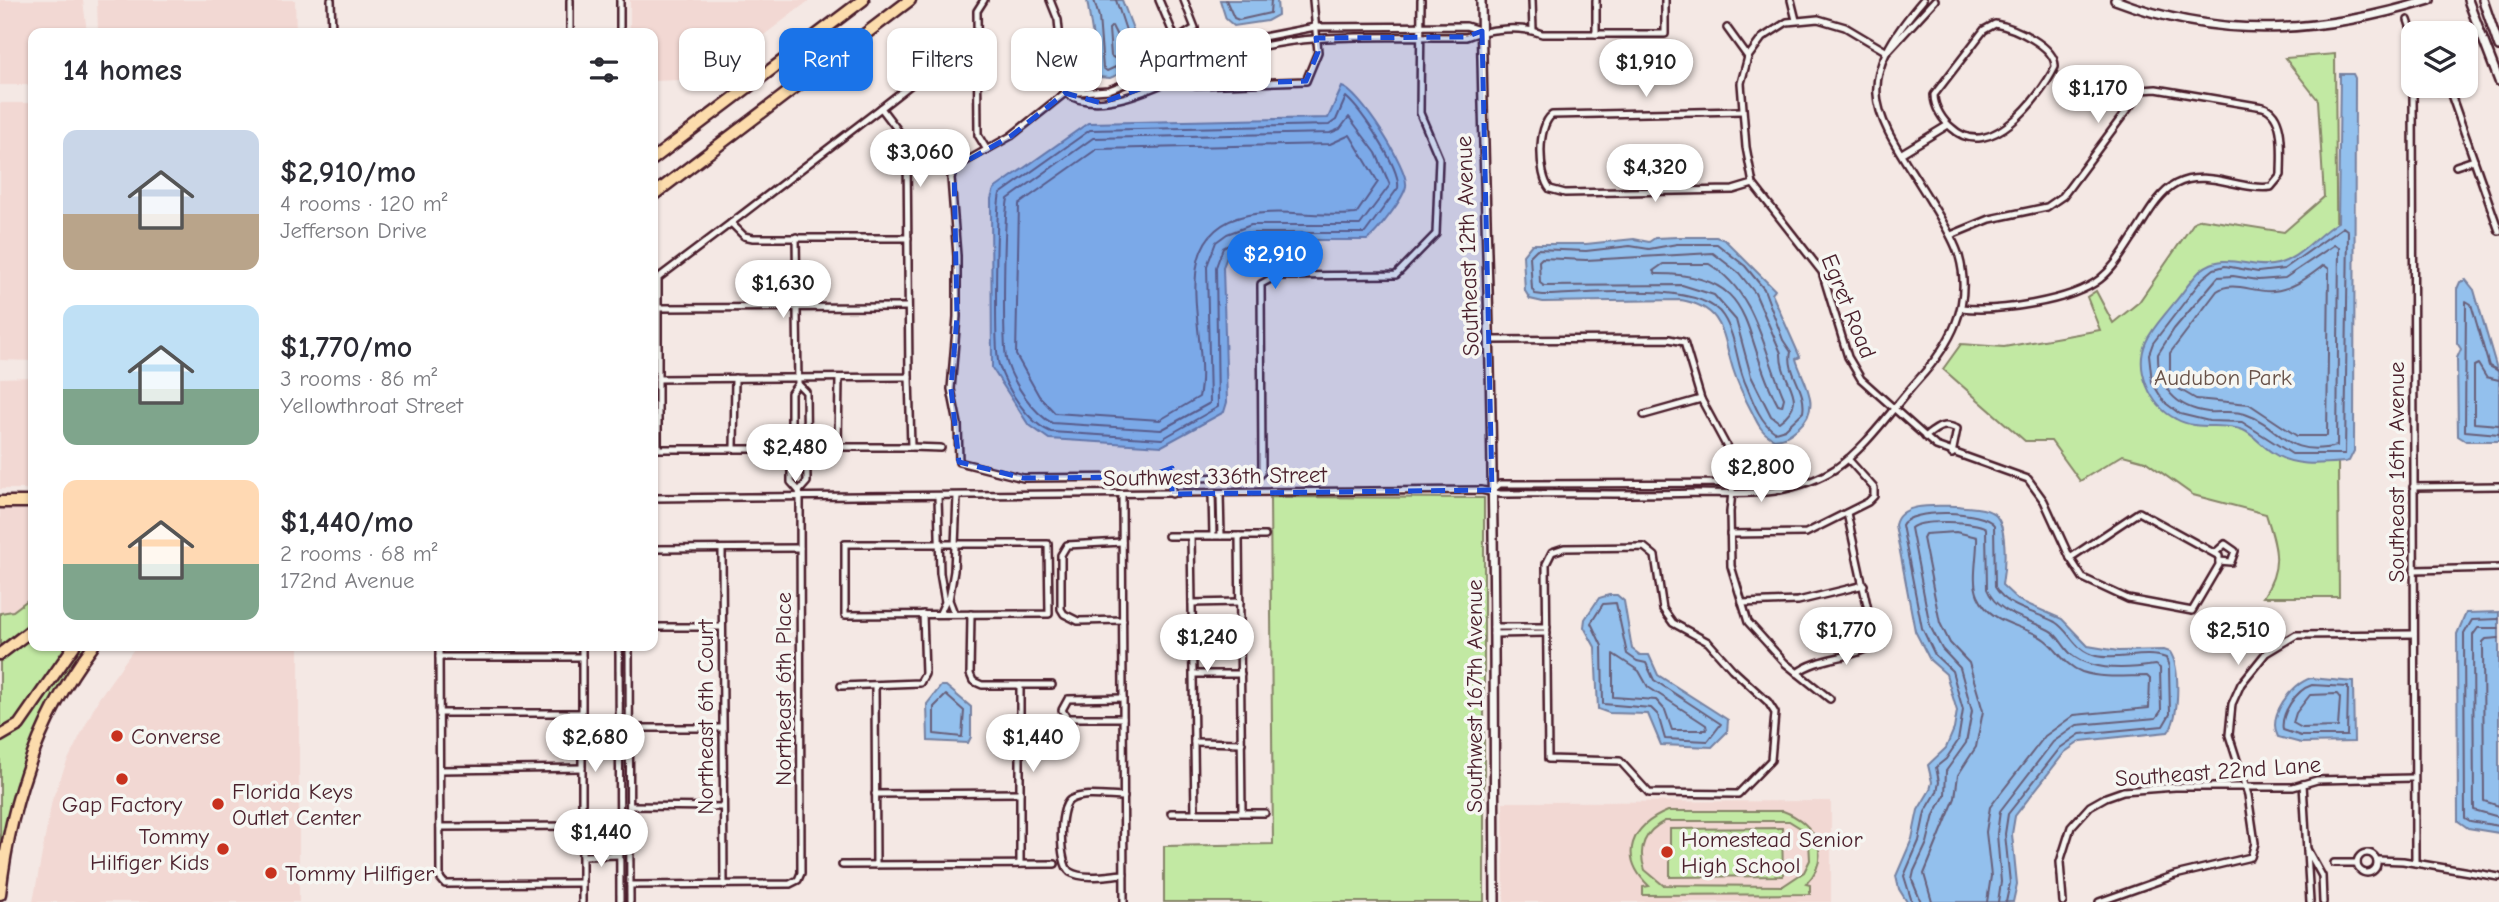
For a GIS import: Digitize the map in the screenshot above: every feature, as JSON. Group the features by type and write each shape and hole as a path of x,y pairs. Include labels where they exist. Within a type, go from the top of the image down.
{"highway":[{"path":"658,155 863,0"},
{"path":"658,191 910,0"},
{"path":"0,500 28,502"},
{"path":"4,651 28,633"},
{"path":"0,736 19,725 71,651"},
{"path":"0,894 10,830 27,768 59,698 90,651"}],"street":[{"path":"331,0 332,28"},
{"path":"570,0 570,28"},
{"path":"620,0 620,28"},
{"path":"984,0 977,10 978,135 986,150"},
{"path":"1050,0 1058,20 1065,93 1075,100 1101,103 1142,91"},
{"path":"1159,0 1171,28"},
{"path":"1184,0 1195,28"},
{"path":"1271,82 1306,81 1318,52 1313,0"},
{"path":"1116,86 1065,93 1011,136 954,168 951,178 957,256 957,317 951,389 958,424 959,462 1023,478 1147,477 1172,473 1197,478 1259,476 1262,473 1261,284 1276,276 1396,275 1436,234 1439,158 1420,113 1421,0"},
{"name":"Southeast 12th Avenue","path":"1482,0 1484,234 1490,340 1492,491"},
{"path":"1532,0 1533,30"},
{"path":"1596,0 1596,34"},
{"path":"1271,35 1315,27 1421,26 1466,26 1482,31 1533,30 1542,34 1665,34 1665,0"},
{"path":"1791,0 1796,20"},
{"path":"1784,488 1775,483 1500,484 1492,491 1500,494 1619,495 1784,488 1824,475 1848,459 1893,408 1944,349 1961,308 1962,270 1951,235 1883,122 1877,104 1877,77 1893,37 1923,0"},
{"path":"1887,52 1935,0"},
{"path":"2115,0 2178,19 2254,29 2344,23 2430,0"},
{"path":"2468,0 2499,81"},
{"path":"2483,0 2499,47"},
{"path":"1727,27 1748,57 1769,32 1796,20 1832,22 1887,52"},
{"path":"1989,26 2009,28 2053,54 2055,67 2048,79 1996,135 1969,138 1948,125 1934,101 1936,89 1989,26"},
{"path":"1271,44 1316,38 1466,37 1482,31"},
{"name":"Egret Road","path":"1748,57 1741,83 1742,111 1753,184 1822,272 1848,357 1861,379 1925,437 1952,454 2028,479 2045,500 2070,558 2083,578 2128,599 2192,611 2219,561"},
{"path":"1951,235 1990,219 2047,206 2063,196 2142,90 2156,89 2263,107 2274,113 2278,123 2281,175 2277,183 2263,188 2204,178 2185,180 2163,194 2108,271 2088,287 2073,293 2001,307 1961,308"},
{"path":"903,91 659,278 658,379 798,380 909,377"},
{"name":"Southeast 16th Avenue","path":"2413,98 2415,863"},
{"path":"2452,98 2499,231"},
{"path":"881,108 904,137 907,150 911,447"},
{"path":"1742,111 1552,115 1546,120 1543,130 1545,183 1553,191 1733,190 1753,184"},
{"path":"1902,153 1948,125"},
{"path":"2456,166 2474,160"},
{"path":"731,223 744,236 752,238 908,238"},
{"path":"796,237 798,380 791,393 791,482 799,494 807,482 806,392 798,380"},
{"path":"658,308 908,307"},
{"path":"1490,340 1678,339 1686,345 1701,399 1734,458 1731,566 1742,603 1753,630 1797,673 1830,699"},
{"path":"734,449 735,378"},
{"path":"839,378 838,447 941,448"},
{"path":"1644,415 1701,399"},
{"path":"791,415 806,415"},
{"path":"1925,437 1941,425 1947,424 1957,429 1952,454"},
{"path":"658,449 772,449"},
{"path":"1730,534 1806,533 1868,502 1875,492 1872,484 1848,459"},
{"path":"1172,473 1172,494"},
{"path":"2413,487 2499,486"},
{"name":"Southwest 336th Street","path":"658,498 799,494 957,496 1492,491"},
{"name":"Southwest 167th Avenue","path":"1492,491 1495,902"},
{"name":"Northeast 6th Place","path":"724,885 790,884 798,880 801,873 799,494"},
{"path":"1212,494 1213,536"},
{"path":"1220,494 1221,536"},
{"path":"1122,495 1124,902"},
{"path":"938,496 941,580 945,604 940,613"},
{"path":"954,613 949,604 953,582 957,496"},
{"path":"2070,558 2139,512 2216,552 2219,561 2231,562 2235,551 2225,544 2216,552"},
{"path":"1797,673 1811,663 1864,650 1875,642 1847,513"},
{"path":"1168,536 1265,536"},
{"path":"1191,536 1195,813"},
{"path":"1239,536 1242,811"},
{"path":"1122,542 1066,545 1061,555 1061,609 1069,619 1078,621 1123,620"},
{"path":"955,543 1048,544 1049,614 845,615 845,544 955,543"},
{"path":"1644,547 1655,556 1663,609 1673,623 1708,642 1732,669 1768,702 1775,713 1771,760 1738,794 1649,793 1620,761 1548,759 1547,630 1546,564 1552,552 1564,548 1644,547"},
{"path":"658,549 800,548"},
{"name":"Northeast 6th Court","path":"722,549 724,885"},
{"path":"2414,570 2499,568"},
{"path":"941,580 945,584 953,582"},
{"path":"1742,603 1798,601 1864,585"},
{"path":"1192,603 1240,602"},
{"path":"841,686 920,683 925,674 923,614"},
{"path":"971,614 970,674 973,681 982,685 1052,684"},
{"path":"658,627 722,627"},
{"path":"1493,630 1547,630"},
{"path":"2099,902 2175,875 2251,857 2255,843 2248,795 2243,788 2229,735 2232,704 2241,684 2266,653 2296,635 2414,634"},
{"path":"439,651 440,878 445,884 582,883"},
{"path":"582,651 582,902"},
{"path":"619,651 620,902"},
{"path":"629,651 630,902"},
{"path":"439,657 582,657"},
{"path":"1194,674 1241,674"},
{"path":"1020,685 1020,864"},
{"path":"875,686 876,865"},
{"path":"1123,698 1068,699 1062,710 1067,718 1123,718"},
{"path":"439,713 582,713"},
{"path":"619,728 722,727"},
{"path":"1194,742 1242,743"},
{"path":"440,770 582,768"},
{"name":"Southeast 22nd Lane","path":"2063,902 2060,862 2071,827 2090,806 2123,791 2175,787 2293,787 2317,780 2414,778"},
{"path":"2303,784 2310,902"},
{"path":"875,794 1020,793"},
{"path":"1124,797 1078,797 1068,802 1062,811 1062,859 1067,869 1079,875 1124,874"},
{"path":"629,806 723,807"},
{"path":"1171,813 1265,813"},
{"path":"440,827 581,826"},
{"path":"2305,847 2322,876 2322,902"},
{"path":"2364,853 2371,853 2377,860 2377,867 2368,873 2359,869 2357,863 2364,853"},
{"path":"582,856 620,855"},
{"path":"2377,860 2415,863 2499,877"},
{"path":"2334,863 2357,863"},
{"path":"842,865 1055,864"},
{"path":"630,885 724,885"}],"highlighted area":[{"path":"1482,31 1492,490 1172,494 1172,468 1147,477 1023,478 959,462 951,389 957,317 954,168 1011,136 1065,93 1101,103 1188,71 1196,85 1306,81 1318,52 1316,38 1466,37"}],"shaded area":[{"path":"0,0 83,0 86,28 28,28 28,85 0,85"},
{"path":"97,0 295,0 296,28 98,28"},
{"path":"630,0 810,0 765,34 765,28 679,28 679,80 658,81 658,28 630,28"},
{"path":"0,103 28,103 28,361 0,360"},
{"path":"28,377 28,489 0,489 0,378"},
{"path":"28,509 28,600 13,611 0,613 0,510"},
{"path":"132,651 299,651 299,902 33,902 52,800 66,764 99,698"},
{"name":"Homestead Senior High School","path":"1831,801 1831,902 1504,902 1503,802"}],"green space":[{"name":"Audubon Park","path":"2335,54 2339,597 2263,597 2270,586 2276,566 2275,546 2266,514 2193,495 2145,461 2123,455 2080,481 2051,441 2025,441 1943,369 1961,344 2004,347 2100,330 2087,297 2096,291 2113,323 2139,302 2195,221 2202,219 2284,232 2324,197 2318,100 2285,58"},
{"path":"1270,497 1484,498 1484,902 1164,902 1164,846 1273,844"},
{"path":"28,600 28,624 0,646 0,613 13,611"},
{"path":"28,640 28,651 68,651 18,722 0,732 0,661"},
{"path":"76,651 82,651 55,693 32,743 14,795 0,849 0,740 13,736 23,727"},
{"path":"1668,811 1783,811 1795,816 1812,832 1819,852 1814,873 1806,884 1810,885 1810,894 1643,895 1643,887 1649,886 1634,864 1633,843 1638,833 1655,817","holes":["1665,821 1789,821 1802,829 1809,841 1810,860 1804,872 1783,886 1663,885 1645,870 1642,854 1644,841 1652,830"]},
{"path":"1782,828 1783,876 1670,877 1670,829"}],"water":[{"path":"1087,0 1122,0 1133,28 1116,28 1116,75 1102,77 1102,28 1091,28"},
{"path":"1220,0 1277,0 1278,15 1267,21 1234,26 1226,19"},
{"path":"2340,74 2353,74 2355,78 2354,451 2349,461 2345,462 2289,461 2243,430 2192,425 2167,413 2147,386 2143,375 2143,353 2155,327 2201,270 2210,264 2227,261 2262,265 2281,263 2299,253 2338,222"},
{"path":"1342,87 1359,101 1381,131 1400,163 1406,186 1390,215 1367,240 1257,240 1229,252 1223,267 1227,402 1224,412 1162,446 1049,439 1028,424 992,368 991,199 994,189 1088,123 1328,118"},
{"path":"1716,237 1725,240 1775,290 1772,294 1800,357 1796,359 1810,402 1806,419 1787,436 1774,439 1759,425 1737,381 1719,324 1706,309 1681,300 1543,302 1530,299 1525,291 1523,255 1532,244 1586,244 1634,239 1649,242 1655,238"},
{"path":"2466,280 2474,290 2499,376 2499,441 2466,441 2458,436 2457,358 2461,349 2457,343 2457,289 2460,282"},
{"path":"1958,506 1983,509 1997,517 2001,524 2004,545 2002,585 2018,600 2062,619 2088,646 2118,651 2170,652 2176,670 2176,706 2168,732 2081,741 2065,752 2015,816 2012,834 2017,884 2013,902 1907,902 1899,889 1896,876 1912,839 1918,810 1930,790 1932,782 1928,765 1946,748 1954,729 1957,711 1946,674 1930,660 1915,631 1895,525 1898,517 1912,508"},
{"path":"1617,595 1624,601 1632,649 1640,655 1649,655 1658,675 1728,720 1727,732 1712,747 1661,745 1648,714 1609,713 1598,709 1595,647 1584,627 1585,619 1599,598"},
{"path":"2499,612 2499,833 2468,828 2458,821 2457,634 2466,613"},
{"path":"2311,678 2353,682 2354,742 2301,743 2278,737 2276,720 2283,702 2303,681"},
{"path":"941,686 946,686 971,707 971,737 968,743 928,741 927,704"}],"place":[{"name":"Converse","path":"117,736"},
{"name":"Gap Factory","path":"122,779"},
{"name":"Florida Keys Outlet Center","path":"218,804"},
{"name":"Tommy Hilfiger Kids","path":"223,849"},
{"name":"Homestead Senior High School","path":"1667,852"},
{"name":"Tommy Hilfiger","path":"271,873"}]}
